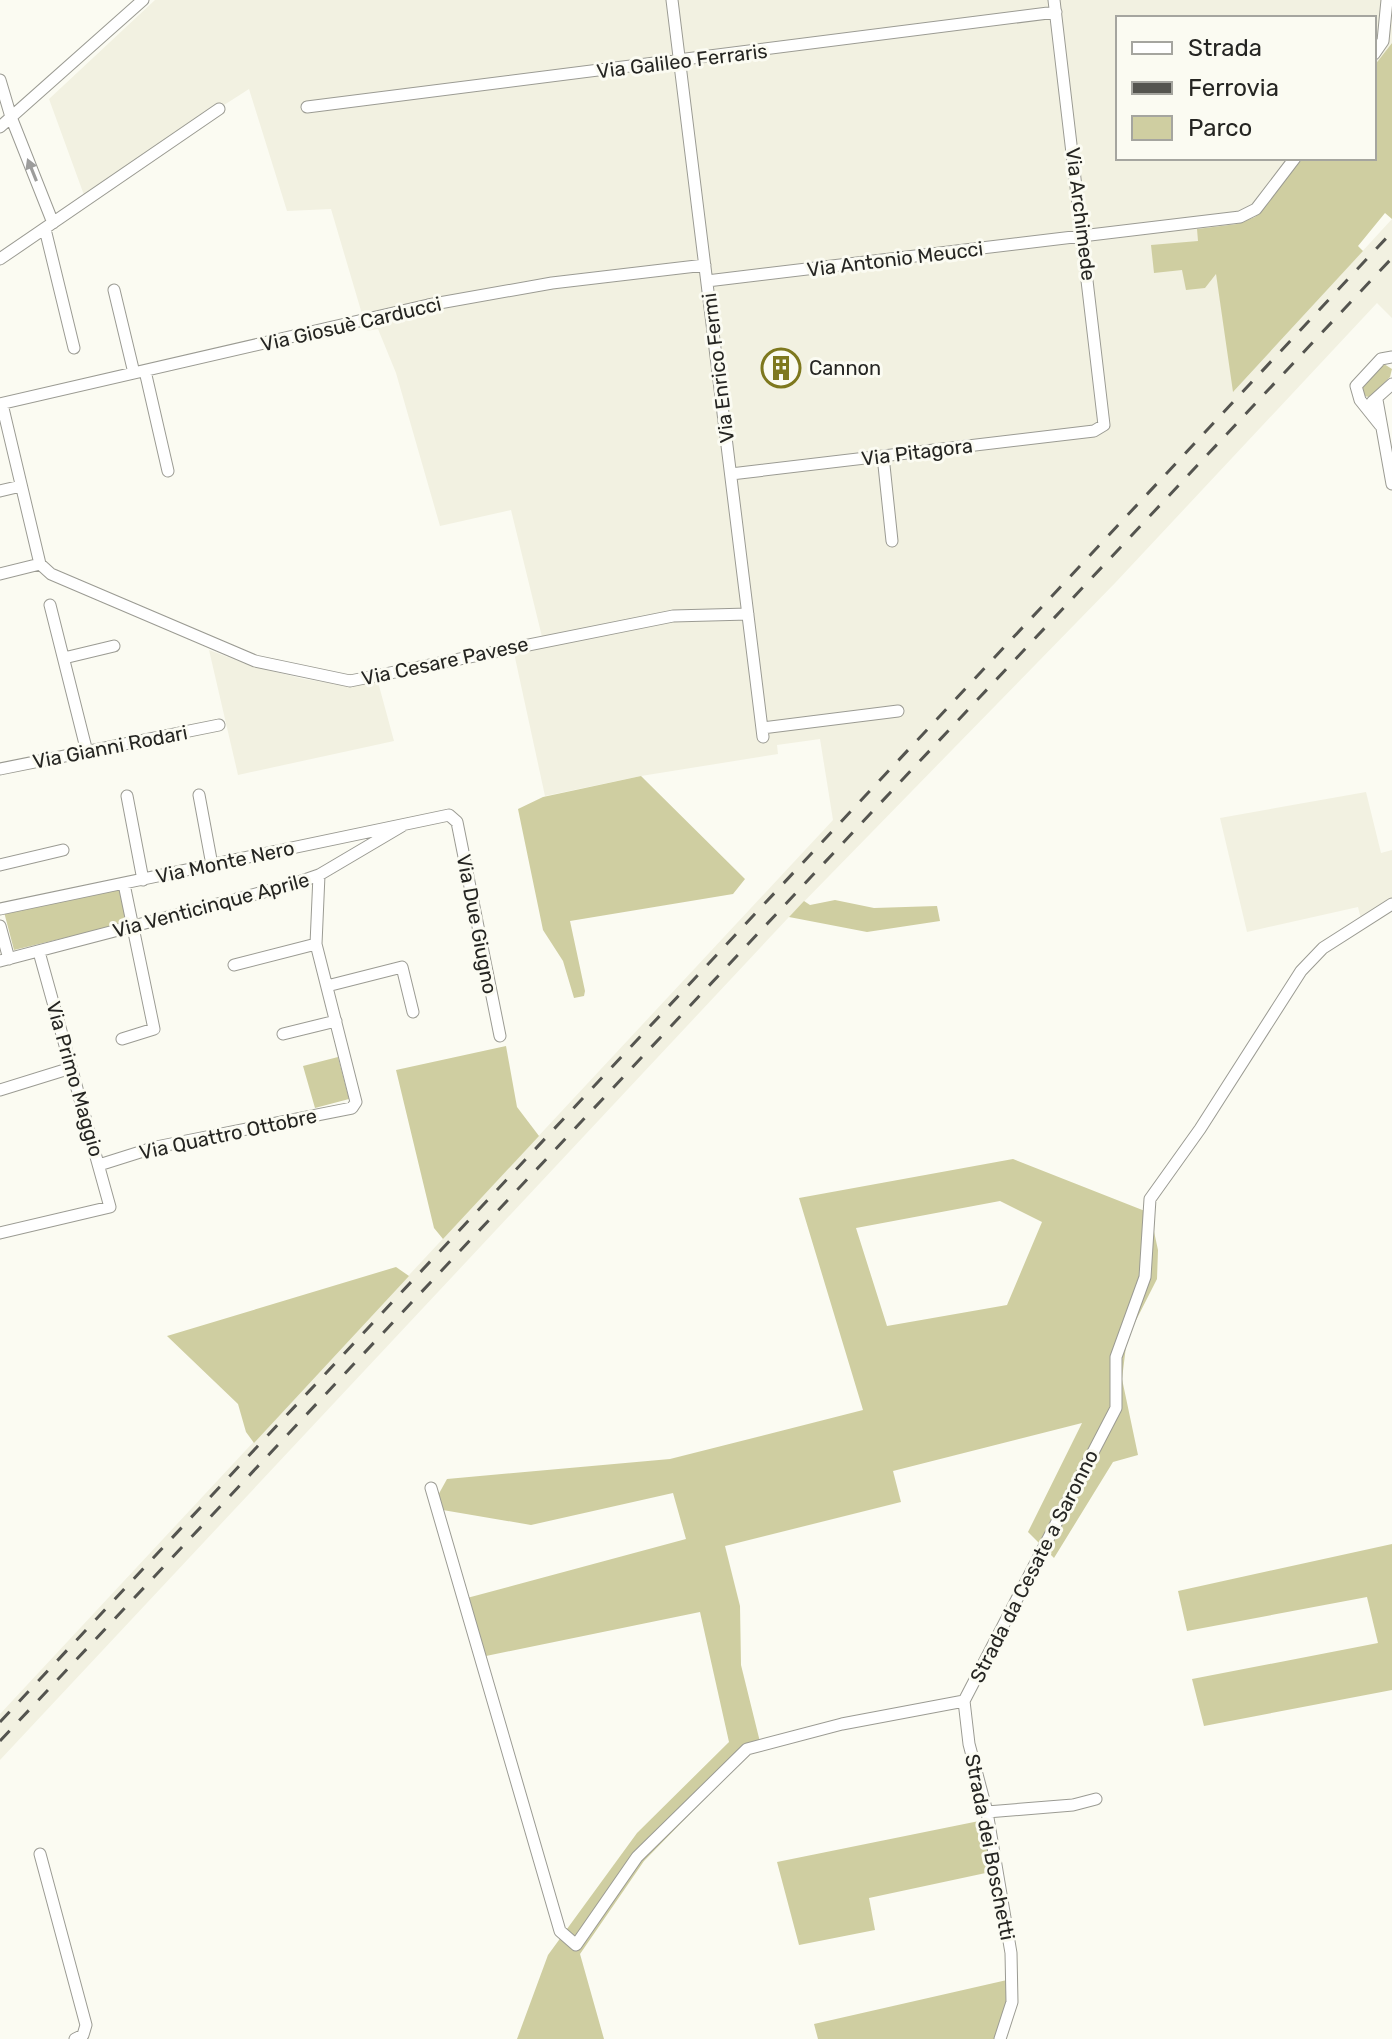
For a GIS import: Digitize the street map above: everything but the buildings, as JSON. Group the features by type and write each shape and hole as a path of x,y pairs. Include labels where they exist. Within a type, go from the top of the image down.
{"street":[{"path":"0,127 143,0"},
{"name":"Via Enrico Fermi","path":"672,0 762,732 898,711"},
{"path":"1376,51 1383,41 1387,0"},
{"name":"Via Galileo Ferraris","path":"307,107 679,62 1055,6"},
{"name":"Via Archimede","path":"1055,6 1105,414 1102,428"},
{"path":"0,80 49,226 74,348"},
{"path":"0,259 219,109"},
{"name":"Via Antonio Meucci","path":"707,281 1246,215 1259,205 1293,160"},
{"name":"Via Giosuè Carducci","path":"1,404 459,300 552,283 705,265"},
{"path":"114,290 168,471"},
{"path":"1380,425 1360,400 1356,389 1359,381 1381,359 1392,357"},
{"path":"1360,400 1367,403 1377,400 1392,384"},
{"path":"1377,400 1392,484"},
{"path":"0,574 40,564 1,404"},
{"name":"Via Pitagora","path":"731,474 1102,428"},
{"path":"883,456 892,541"},
{"path":"0,491 21,486"},
{"name":"Via Cesare Pavese","path":"40,564 51,574 211,645 293,671 350,681 673,616 748,614"},
{"path":"50,605 87,752"},
{"path":"64,658 114,646"},
{"name":"Via Gianni Rodari","path":"0,769 219,725"},
{"path":"199,795 212,865"},
{"path":"127,796 143,880"},
{"name":"Via Monte Nero","path":"0,909 449,815"},
{"name":"Via Due Giugno","path":"449,815 457,822 500,1036"},
{"name":"Via Venticinque Aprile","path":"5,960 319,875 411,821"},
{"path":"0,865 63,850"},
{"path":"283,1034 336,1021 316,944 319,875"},
{"path":"122,1039 154,1029 124,884"},
{"name":"Strada da Cesate a Saronno","path":"431,1488 560,1931 576,1945 637,1857 747,1749 842,1724 964,1701 1116,1408 1116,1357 1145,1277 1150,1199 1200,1129 1301,971 1323,948 1392,904"},
{"path":"0,926 5,960"},
{"path":"234,965 316,944"},
{"name":"Via Primo Maggio","path":"0,1233 110,1207 39,952"},
{"path":"327,986 402,967 413,1012"},
{"name":"Via Quattro Ottobre","path":"99,1165 156,1147 352,1108 356,1102 336,1021"},
{"path":"0,1090 71,1068"},
{"name":"Strada dei Boschetti","path":"964,1701 969,1744 987,1812 1011,1953 1012,2002 1000,2039"},
{"path":"987,1812 1073,1805 1096,1799"},
{"path":"40,1854 86,2025 83,2035 75,2039"}],"shaded area":[{"path":"155,0 1392,0 1392,43 1376,63 1376,16 1116,16 1116,160 1301,160 1255,217 1237,224 1198,229 1198,241 1182,270 1216,272 1234,391 1392,219 1392,318 1377,303 1116,582 789,917 0,1760 0,1714 833,820 820,739 777,745 778,754 641,776 545,796 514,653 544,645 511,510 440,526 396,373 378,329 367,331 331,209 287,211 249,89 84,195 49,99"},
{"path":"209,650 252,666 304,679 351,686 378,682 394,741 238,775"},
{"path":"1366,792 1381,853 1392,850 1392,909 1362,923 1358,907 1247,932 1220,818"}],"green space":[{"path":"1392,43 1392,219 1385,213 1358,246 1363,251 1233,392 1216,274 1205,288 1186,290 1182,270 1154,273 1151,245 1198,241 1197,229 1237,224 1255,217 1301,160 1376,160 1376,63"},
{"path":"1384,364 1392,369 1390,377 1370,397 1362,396 1361,385"},
{"path":"641,776 745,879 733,894 570,921 585,991 584,996 574,998 563,961 543,930 518,809 543,797"},
{"path":"119,887 126,923 14,950 4,912"},
{"path":"835,900 874,908 937,906 940,921 867,932 789,917 804,901 810,905"},
{"path":"506,1046 517,1107 539,1136 443,1239 434,1228 396,1070"},
{"path":"338,1057 349,1099 315,1108 303,1066"},
{"path":"1013,1159 1150,1213 1158,1250 1157,1279 1127,1338 1122,1379 1138,1455 1113,1462 1054,1558 1028,1532 1082,1423 893,1471 901,1502 725,1546 740,1606 741,1665 760,1742 644,1861 580,1954 604,2039 517,2039 548,1955 637,1833 729,1742 700,1612 486,1656 467,1598 686,1539 673,1493 531,1525 431,1508 447,1479 670,1459 863,1410 799,1198","holes":["1000,1201 1042,1222 1007,1305 887,1326 856,1228"]},
{"path":"396,1267 409,1276 254,1443 246,1432 238,1404 167,1336"},
{"path":"1392,1544 1392,1690 1204,1726 1192,1679 1378,1643 1367,1597 1187,1631 1178,1591"},
{"path":"984,1820 995,1871 869,1898 875,1930 799,1945 777,1862"},
{"path":"1007,1980 1007,2001 994,2039 818,2039 814,2024"}],"railway":[{"path":"0,1722 1392,232"},
{"path":"0,1741 1392,258"}],"place":[{"name":"Cannon","path":"781,368"}]}
